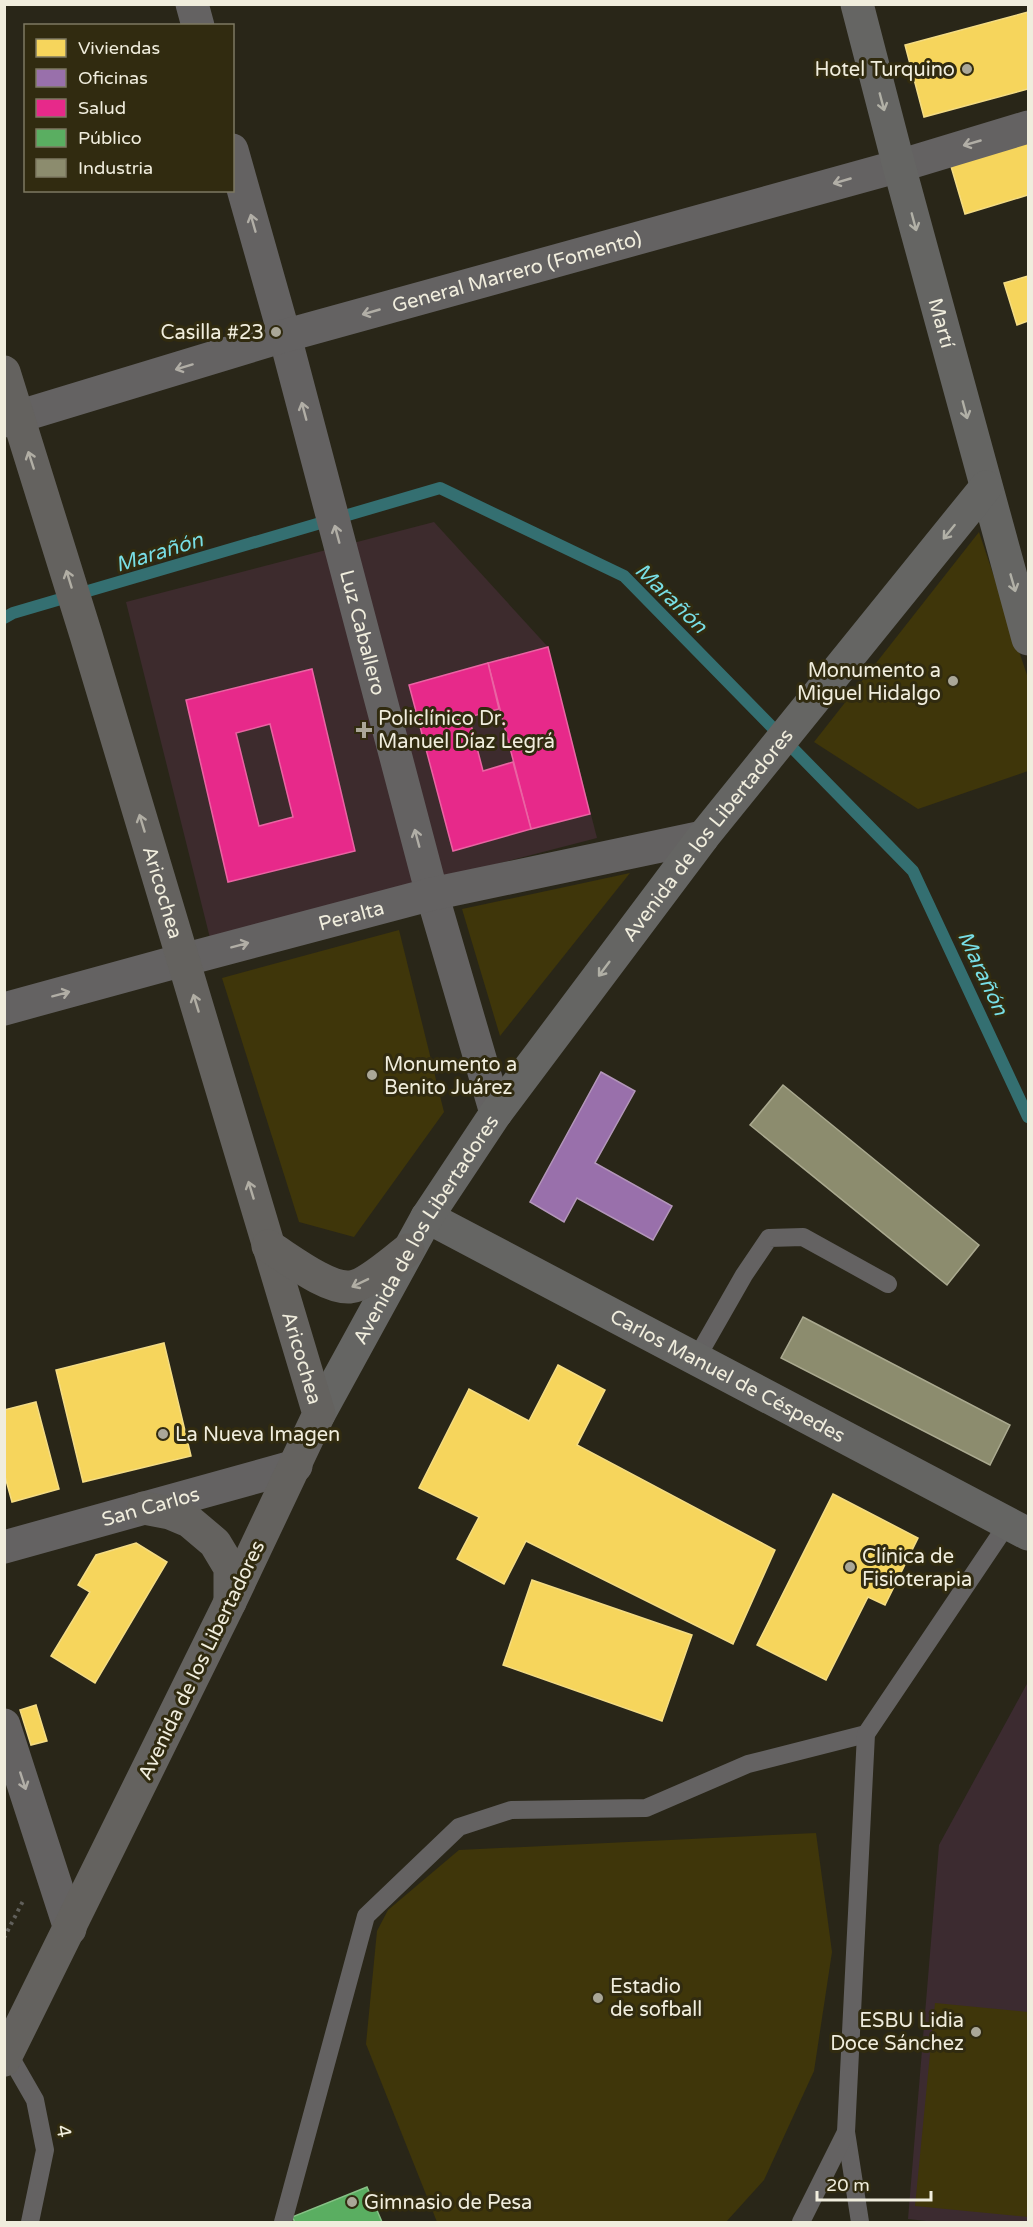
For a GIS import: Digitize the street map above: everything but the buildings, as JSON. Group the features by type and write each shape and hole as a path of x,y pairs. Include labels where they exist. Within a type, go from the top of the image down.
{"main road":[{"name":"Martí","path":"857,4 899,166 1029,639"},
{"name":"Aricochea","path":"4,372 11,419 49,516 86,635 319,1414"},
{"name":"Avenida de los Libertadores","path":"6,2057 230,1602 319,1414 427,1217 496,1113 702,837 986,487"},
{"name":"Carlos Manuel de Céspedes","path":"427,1217 1018,1529"},
{"path":"268,1246 330,1284 350,1287 366,1281 408,1250"},
{"path":"144,1508 170,1513 189,1521 215,1542 230,1568 230,1602"}],"street":[{"path":"192,4 197,24"},
{"name":"General Marrero (Fomento)","path":"11,419 284,336 899,166 1029,127"},
{"name":"Luz Caballero","path":"234,157 284,336 432,894 496,1113"},
{"name":"Peralta","path":"4,1009 432,894 702,837"},
{"name":"San Carlos","path":"4,1547 296,1466"},
{"path":"4,1725 70,1929"}],"lane":[{"path":"696,1359 744,1275 769,1238 803,1237 888,1284"},
{"path":"860,2223 846,2132 866,1734 1018,1529"},
{"path":"283,2223 366,1916 459,1827 511,1810 646,1808 748,1764 866,1734"},
{"name":"4","path":"6,2057 35,2100 45,2150 30,2223"},
{"path":"801,2223 846,2132"}],"shaded area":[{"name":"Policlínico Dr. Manuel Díaz Legrá","path":"434,522 548,647 597,838 210,938 126,602"},
{"path":"979,532 1028,678 1028,771 918,809 814,742"},
{"path":"630,873 500,1036 462,909"},
{"path":"399,930 444,1112 354,1237 299,1222 222,978"},
{"name":"ESBU Lidia Doce Sánchez","path":"1028,1682 1028,2222 935,2222 908,2219 939,1845"},
{"name":"Estadio de sofball","path":"816,1833 832,1952 814,2071 764,2180 726,2222 437,2222 366,2044 377,1931 388,1910 459,1850"},
{"path":"935,2003 1028,2012 1028,2217 915,2206"}],"waterway":[{"name":"Marañón","path":"4,618 13,613 440,488 624,576 913,871 1028,1117"}],"place":[{"name":"Hotel Turquino","path":"967,69"},
{"name":"Casilla #23","path":"276,332"},
{"name":"Monumento a Miguel Hidalgo","path":"953,681"},
{"name":"Policlínico Dr. Manuel Díaz Legrá","path":"364,730"},
{"name":"Monumento a Benito Juárez","path":"372,1075"},
{"name":"La Nueva Imagen","path":"163,1434"},
{"name":"Clínica de Fisioterapia","path":"850,1567"},
{"name":"Estadio de sofball","path":"598,1998"},
{"name":"ESBU Lidia Doce Sánchez","path":"976,2032"},
{"name":"Gimnasio de Pesa","path":"352,2202"}]}
